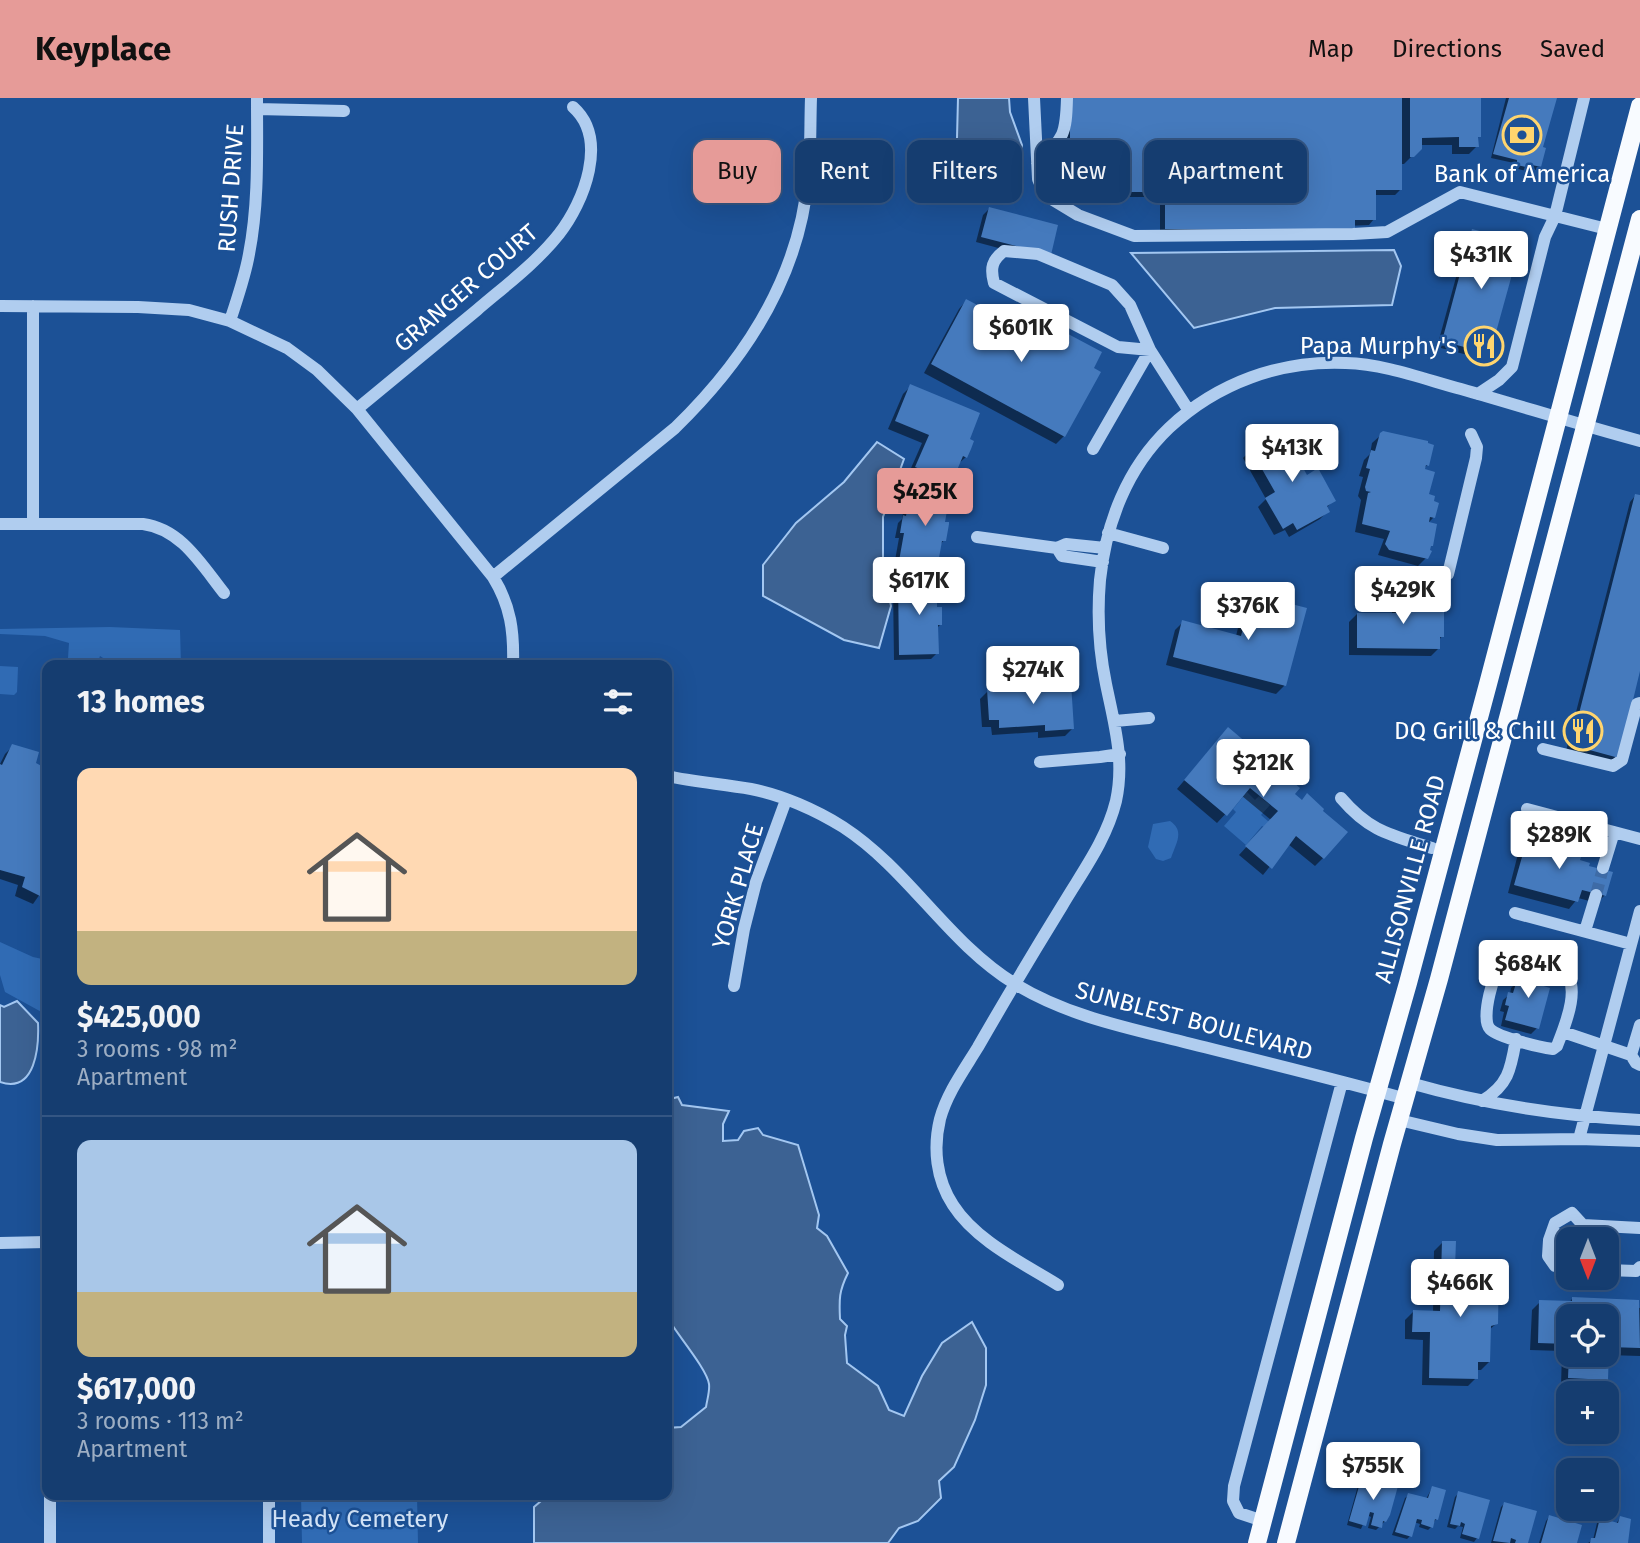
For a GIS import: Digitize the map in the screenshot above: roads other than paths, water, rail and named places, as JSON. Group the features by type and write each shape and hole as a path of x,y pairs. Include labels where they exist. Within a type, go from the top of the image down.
{"main road":[{"name":"ALLISONVILLE ROAD","path":"1257,1543 1377,1091 1419,944 1552,415 1640,106"},
{"path":"1286,1543 1488,797 1640,219"}],"street":[{"path":"493,577 675,428 731,368 756,332 781,281 800,222 808,179 811,98"},
{"path":"1034,98 1036,141"},
{"path":"1062,140 1066,121 1066,98"},
{"path":"1478,394 1512,368 1545,237 1555,216 1584,98"},
{"path":"257,104 344,111"},
{"name":"RUSH DRIVE","path":"230,321 253,235 257,104"},
{"name":"GRANGER COURT","path":"357,409 525,270 562,231 578,202 591,160 586,125 582,114 573,107"},
{"path":"1059,203 1079,215 1134,236 1387,232 1460,192 1607,229"},
{"path":"1150,350 1118,347 994,283 991,271 995,258 1004,251 1038,254 1112,285 1130,305 1150,350 1189,411"},
{"path":"0,306 189,310 230,321 287,348 317,370 357,409 493,577 511,616 513,660"},
{"path":"33,306 33,524"},
{"path":"1093,449 1150,350"},
{"path":"1058,1285 985,1238 969,1225 952,1204 945,1191 936,1160 938,1130 948,1098 1014,984 1096,852 1109,825 1117,796 1120,754 1102,657 1099,625 1102,562 1120,498 1140,462 1158,439 1189,411 1220,390 1254,376 1301,365 1348,363 1395,371 1640,441"},
{"path":"1448,574 1476,458 1477,447 1471,434"},
{"path":"0,524 155,525 176,536 223,593"},
{"path":"1108,533 1163,548"},
{"path":"977,537 1058,548 1066,544 1105,548"},
{"path":"1058,548 1062,556 1102,562"},
{"path":"1543,749 1613,766 1622,760 1637,704 1640,703"},
{"path":"1115,721 1149,718"},
{"path":"1040,762 1120,754"},
{"name":"SUNBLEST BOULEVARD","path":"672,777 752,789 829,819 856,836 883,860 949,930 1014,984 1055,1005 1105,1022 1377,1091 1408,1091 1482,1101 1530,1111 1640,1120"},
{"path":"1341,798 1367,824 1383,833 1432,848"},
{"name":"YORK PLACE","path":"734,985 756,882 786,800"},
{"path":"1527,808 1640,839"},
{"path":"1603,868 1614,832"},
{"path":"1586,932 1596,895"},
{"path":"1579,1139 1604,1046 1634,961 1631,944 1640,911"},
{"path":"1515,913 1631,944"},
{"path":"1513,956 1561,970 1569,977 1572,992 1563,1032 1558,1046 1553,1049 1489,1028 1485,1012 1503,960 1513,956"},
{"path":"1563,1032 1636,1060 1640,1025"},
{"path":"1482,1101 1502,1086 1507,1077 1516,1039"},
{"path":"1263,1521 1245,1516 1235,1508 1234,1486 1342,1083"},
{"path":"1399,1120 1497,1140 1640,1141"},
{"path":"1556,1266 1548,1256 1549,1240 1555,1223 1572,1213 1583,1225 1640,1228"},
{"path":"0,1242 42,1242"},
{"path":"1619,1270 1636,1271 1640,1267"},
{"path":"50,1500 50,1543"},
{"path":"269,1500 269,1543"}],"tunnel":[{"path":"1596,895 1603,868"}],"place":[{"name":"Bank of America","path":"1522,135"},
{"name":"Papa Murphy's","path":"1484,346"},
{"name":"DQ Grill & Chill","path":"1583,731"}],"park label":[{"name":"Heady Cemetery","path":"360,1519"}]}
